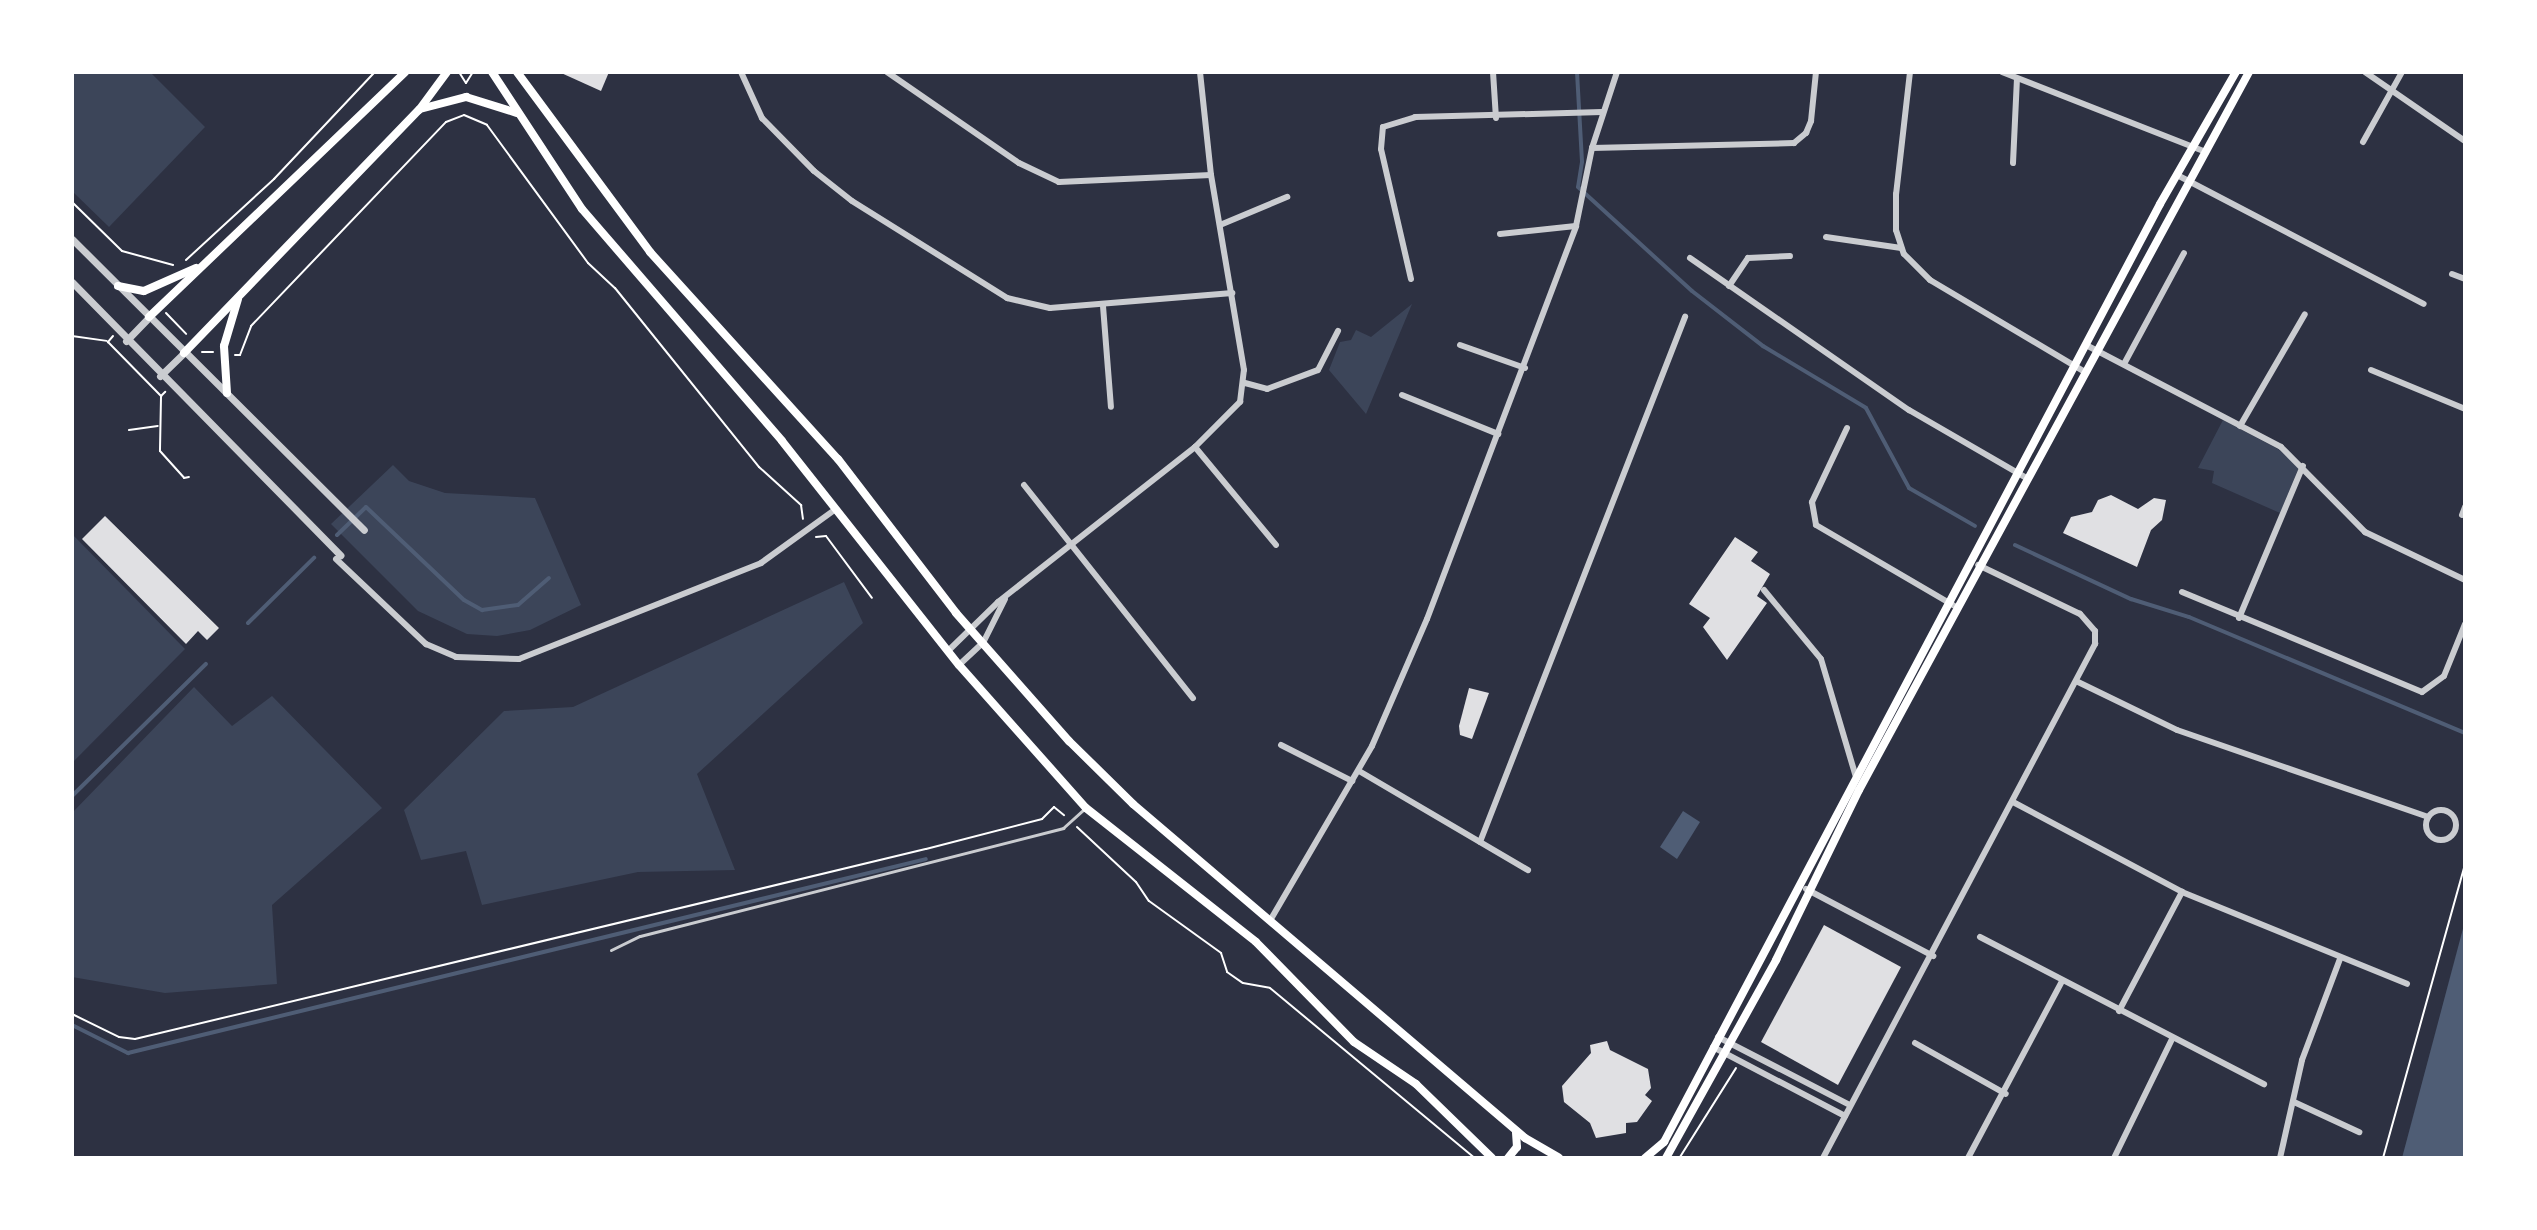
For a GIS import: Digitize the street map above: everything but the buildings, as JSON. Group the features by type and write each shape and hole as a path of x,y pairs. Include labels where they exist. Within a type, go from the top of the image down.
{"main road":[{"path":"149,317 405,72"},
{"path":"184,353 419,110 447,72"},
{"path":"492,72 582,209 836,509 959,665 1086,808 1256,942 1354,1042 1416,1084 1492,1158"},
{"path":"1645,1158 1664,1142 1856,774 2236,72"},
{"path":"1666,1158 1730,1043 1859,790 2249,72"},
{"path":"519,73 650,252 857,481 983,643 1069,741 1133,804 1516,1130 1559,1158"},
{"path":"419,110 466,97 518,113"},
{"path":"118,286 144,291 183,277 213,258"},
{"path":"227,393 224,346 239,294"},
{"path":"1508,1158 1517,1147 1516,1130"}],"street":[{"path":"741,72 762,118 807,165 953,267 1020,303 1103,306 1232,293"},
{"path":"887,72 1019,163 1059,182 1211,175"},
{"path":"948,651 970,627 1195,447 1236,410 1245,383 1211,175 1200,72"},
{"path":"1493,72 1496,118"},
{"path":"1271,919 1359,771 1427,619 1525,368 1576,226 1592,148 1617,72"},
{"path":"1592,148 1794,143 1806,133 1811,121 1816,72"},
{"path":"1910,72 1896,194 1901,248 1930,280 2085,372"},
{"path":"2002,72 2204,151"},
{"path":"2365,72 2465,141"},
{"path":"2363,142 2402,72"},
{"path":"2013,163 2017,79"},
{"path":"1411,279 1381,149 1383,127 1415,117 1496,118 1602,112"},
{"path":"2179,176 2424,304"},
{"path":"1220,225 1287,197"},
{"path":"1500,234 1576,226"},
{"path":"1826,237 1901,248"},
{"path":"72,239 192,362 364,530"},
{"path":"2124,364 2184,253"},
{"path":"1729,286 1748,258 1790,256"},
{"path":"1690,258 1909,410 2028,479"},
{"path":"2452,274 2465,279"},
{"path":"72,282 160,376 426,644 456,657 519,659 761,563 836,509"},
{"path":"1103,306 1111,407"},
{"path":"2240,426 2305,314"},
{"path":"126,341 149,317"},
{"path":"1480,842 1685,317"},
{"path":"1245,383 1267,389 1318,370 1338,331"},
{"path":"1460,345 1525,368"},
{"path":"2086,345 2281,447 2365,532 2465,580"},
{"path":"160,376 184,353"},
{"path":"2371,370 2465,409"},
{"path":"1402,395 1498,434"},
{"path":"1847,428 1814,496 1811,513 1816,525 1958,607"},
{"path":"1195,447 1276,545"},
{"path":"2239,618 2303,466"},
{"path":"1024,485 1193,698"},
{"path":"2462,515 2465,507"},
{"path":"1823,1158 1933,956 2095,644 2092,625 2075,611 1971,562"},
{"path":"1764,590 1821,659 1859,790"},
{"path":"2182,592 2422,692 2444,676 2465,624"},
{"path":"959,665 983,643 1005,599"},
{"path":"2076,681 2177,730 2428,817 2447,811 2455,818 2454,833 2443,841 2433,838 2427,831 2428,817"},
{"path":"1281,745 1352,781"},
{"path":"1359,771 1528,870"},
{"path":"2013,802 2182,892 2407,984"},
{"path":"1799,885 1933,956"},
{"path":"2119,1011 2182,892"},
{"path":"1980,937 2264,1084"},
{"path":"2280,1158 2305,1051 2340,959"},
{"path":"1968,1158 2006,1094 2062,981"},
{"path":"1718,1037 1850,1105"},
{"path":"2127,1158 2115,1156 2172,1039"},
{"path":"1915,1043 2006,1094"},
{"path":"1713,1047 1845,1116"},
{"path":"2294,1102 2359,1132"}],"lane":[{"path":"611,950 640,936 930,866 1072,822 1086,808"}],"path":[{"path":"72,202 122,251 175,266 274,179 375,72"},
{"path":"459,72 466,83 473,72"},
{"path":"240,355 251,326 446,122 464,115 487,125 588,263 615,288 759,467 801,505 803,520"},
{"path":"160,307 202,352 192,362"},
{"path":"108,342 118,332"},
{"path":"72,336 108,342 161,396"},
{"path":"170,386 161,396 163,458 189,477"},
{"path":"129,430 160,426"},
{"path":"816,537 826,536 872,598"},
{"path":"72,1014 119,1037 135,1039 926,849 1042,819 1054,807 1136,882 1149,901 1221,953 1227,972 1243,983 1270,988 1475,1158"},
{"path":"2383,1158 2465,865"},
{"path":"1679,1158 1695,1140 1737,1066"}],"shaded area":[{"path":"72,72 150,72 205,127 109,227 72,191"},
{"path":"1412,304 1366,414 1329,370 1340,342 1351,340 1356,330 1371,337"},
{"path":"2223,420 2278,449 2299,467 2280,513 2212,483 2214,471 2198,468"},
{"path":"393,465 409,481 445,493 535,498 581,605 530,630 497,636 467,634 418,611 331,524"},
{"path":"72,534 185,649 72,763"},
{"path":"844,582 863,623 697,774 735,870 638,872 482,905 466,851 421,860 404,810 504,711 573,707"},
{"path":"194,687 232,726 272,696 382,808 272,905 277,984 165,993 72,977 72,813"},
{"path":"1683,811 1700,822 1677,859 1660,847"},
{"path":"2465,921 2465,1158 2402,1158"}],"waterway":[{"path":"1577,72 1582,162 1578,187 1692,291 1763,346 1866,408 1909,488 1975,526"},
{"path":"337,535 366,507 464,600 482,610 518,605 549,578"},
{"path":"2015,545 2131,599 2189,617 2465,733"},
{"path":"248,623 314,558"},
{"path":"72,796 206,664"},
{"path":"72,1025 128,1053 926,859"}]}
